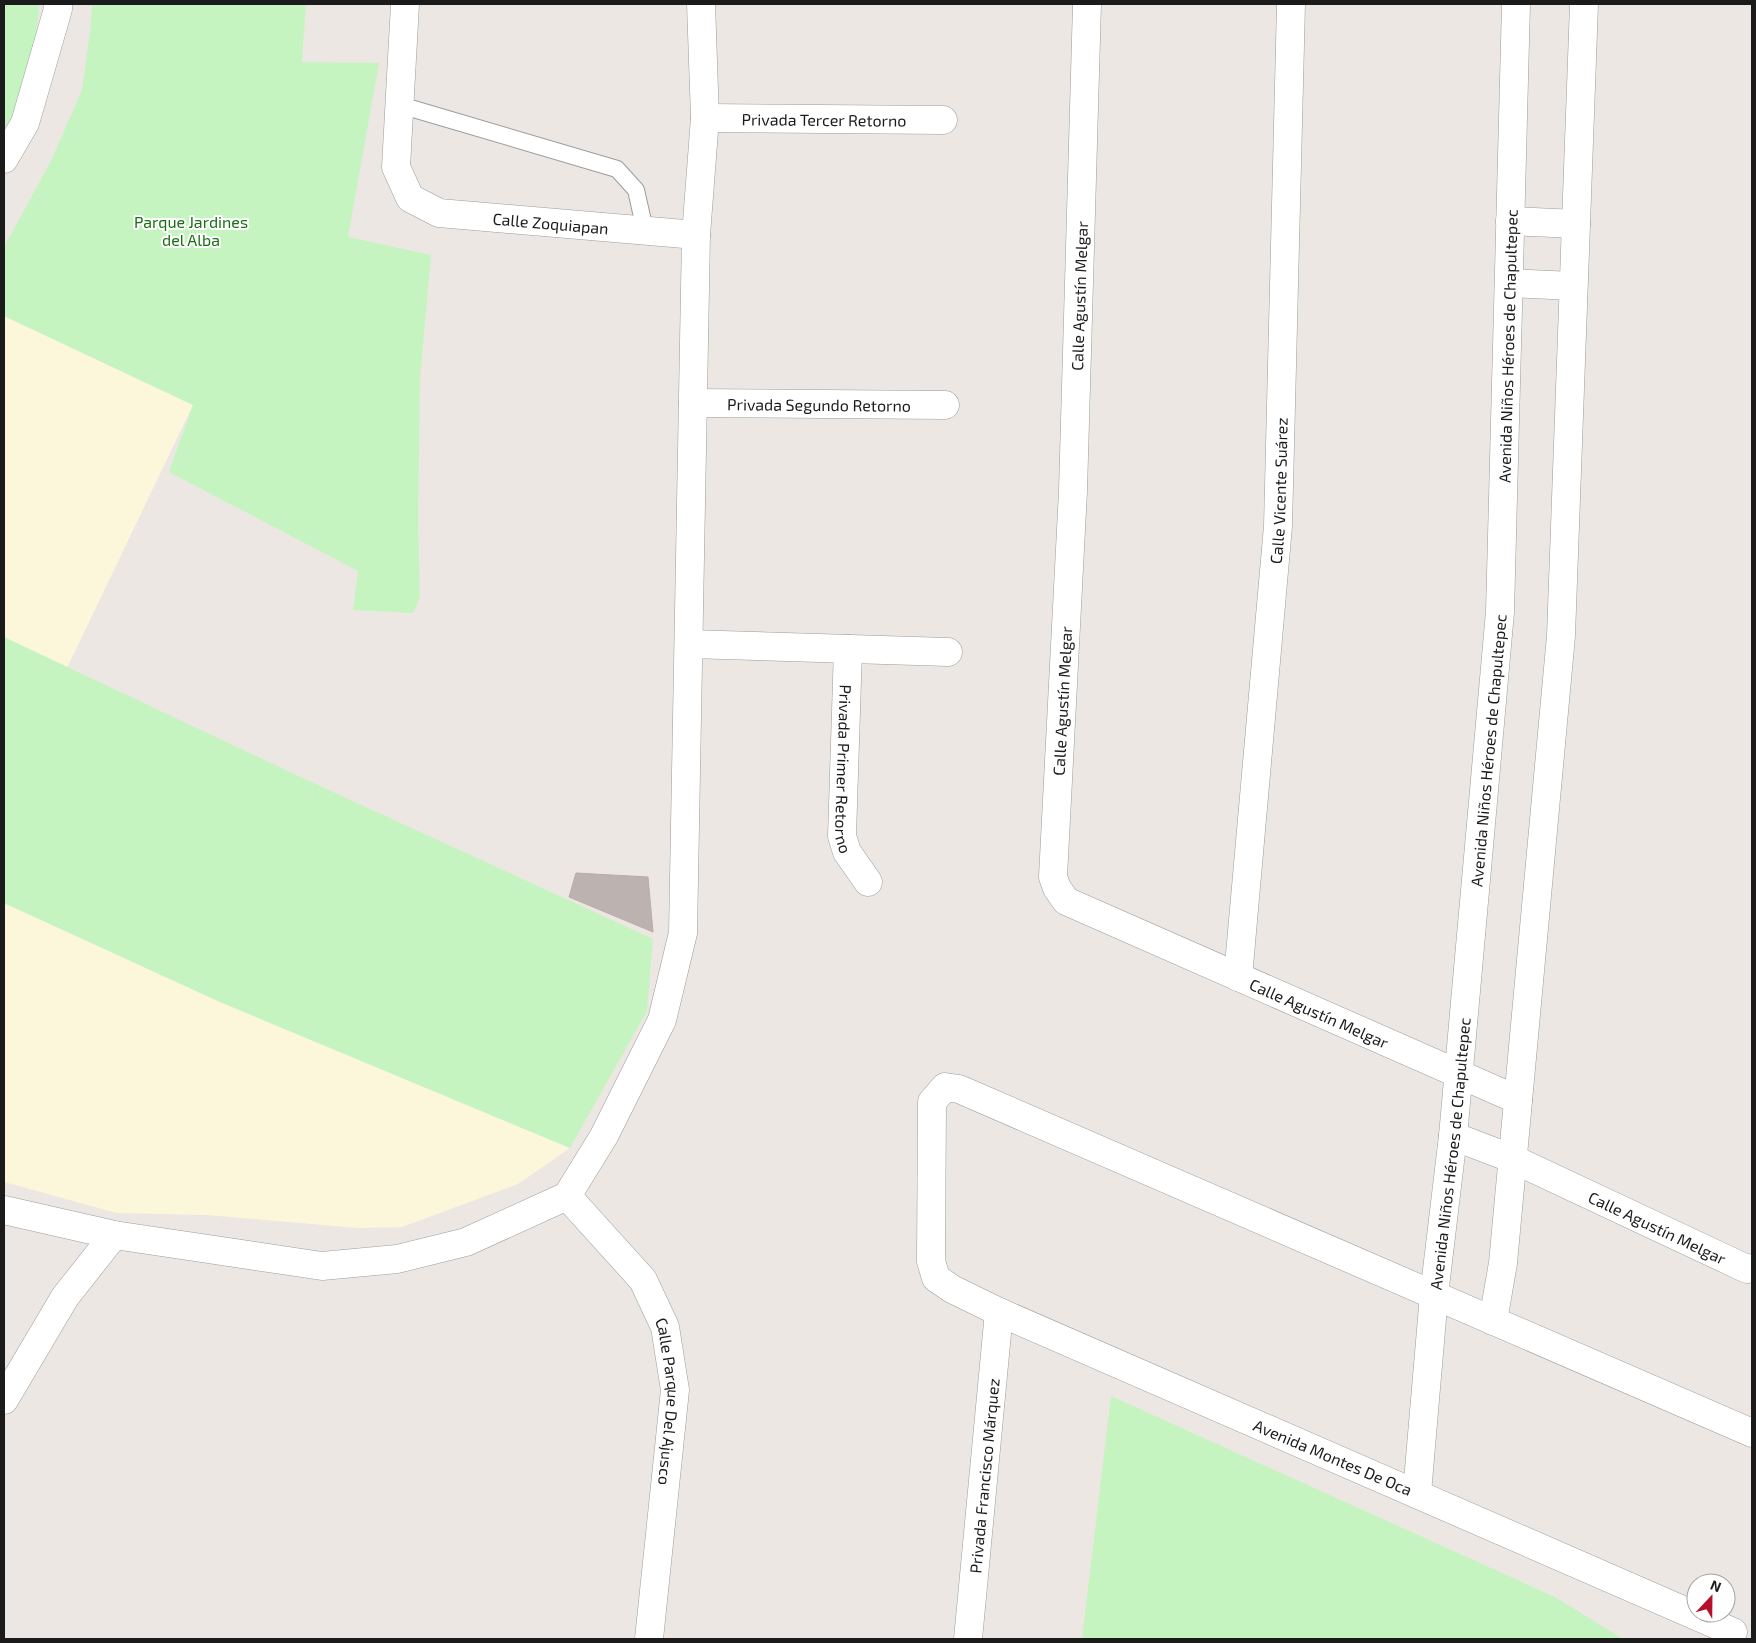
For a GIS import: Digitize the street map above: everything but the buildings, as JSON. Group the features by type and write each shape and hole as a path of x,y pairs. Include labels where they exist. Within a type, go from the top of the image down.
{"street":[{"path":"6,153 26,123 58,4"},
{"path":"400,105 405,4"},
{"path":"4,1210 114,1235 322,1266 397,1259 466,1242 568,1196 604,1136 662,1020 682,933 696,235 706,118 701,4"},
{"name":"Calle Agustín Melgar","path":"1087,4 1073,491 1053,877 1057,888 1066,901 1518,1100"},
{"name":"Calle Vicente Suárez","path":"1238,977 1278,526 1291,4"},
{"name":"Avenida Niños Héroes de Chapultepec","path":"1417,1494 1434,1295 1453,1136 1500,612 1516,4"},
{"path":"1494,1321 1503,1263 1561,636 1584,4"},
{"name":"Calle Zoquiapan","path":"400,105 396,168 410,198 439,213 696,235"},
{"name":"Privada Tercer Retorno","path":"706,118 942,120"},
{"path":"1510,222 1576,224"},
{"path":"1509,283 1573,286"},
{"name":"Privada Segundo Retorno","path":"693,403 945,405"},
{"path":"689,644 948,652"},
{"name":"Privada Primer Retorno","path":"848,649 842,836 847,852 868,882"},
{"name":"Avenida Montes De Oca","path":"1434,1295 959,1089 945,1087 932,1102 932,1261 936,1278 952,1289 999,1312 1732,1632"},
{"name":"Calle Agustín Melgar","path":"1453,1136 1513,1159 1747,1270 1752,1268"},
{"name":"Calle Parque Del Ajusco","path":"568,1196 643,1280 665,1326 675,1390 649,1639"},
{"path":"4,1400 65,1297 114,1235"},
{"path":"1434,1295 1752,1433"},
{"name":"Privada Francisco Márquez","path":"968,1639 999,1312"}],"lane":[{"path":"400,105 617,169 636,190 645,230"}],"shaded area":[{"path":"4,316 193,405 67,668 4,638"},
{"path":"4,903 220,1002 570,1148 518,1184 402,1227 358,1228 207,1215 117,1213 4,1182"}],"green space":[{"path":"4,4 39,4 36,36 29,70 12,118 4,132"},
{"name":"Parque Jardines del Alba","path":"92,4 306,4 302,62 379,63 348,237 431,255 420,379 418,520 420,597 413,613 353,610 358,571 169,472 193,405 4,316 4,247 51,161 82,90"},
{"path":"4,637 294,774 653,939 647,1011 570,1148 220,1002 4,903"},
{"path":"1111,1396 1555,1597 1623,1639 1082,1639"}]}
